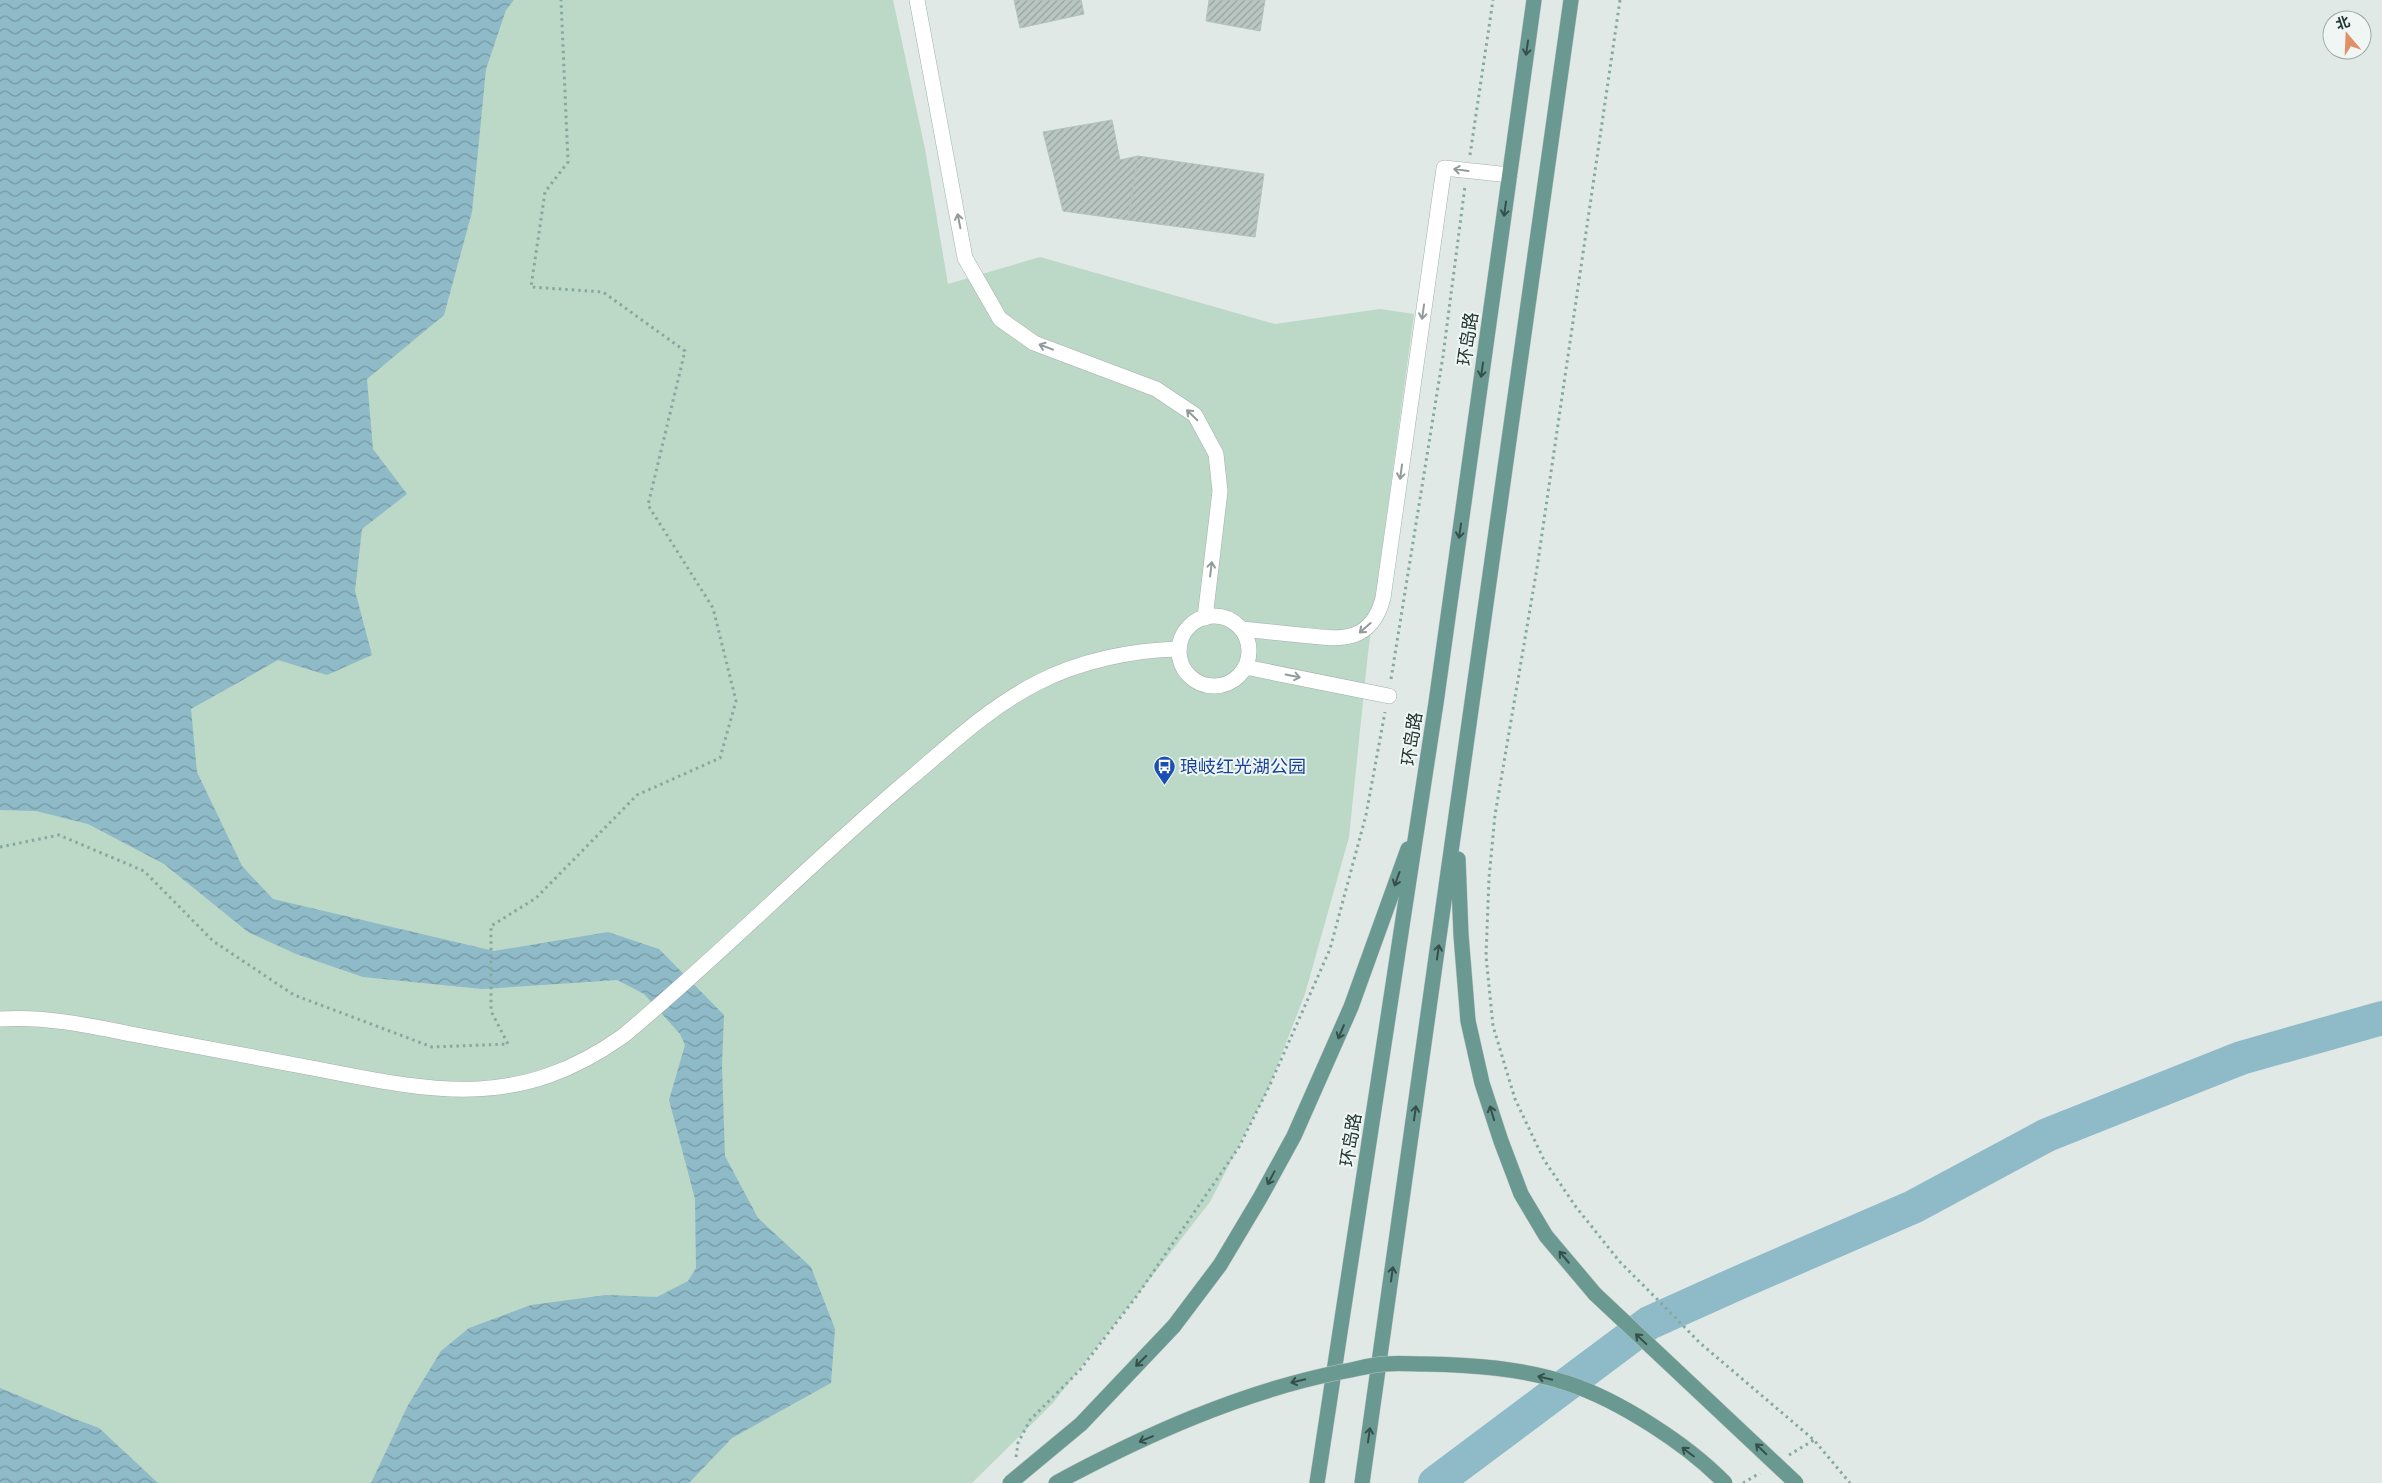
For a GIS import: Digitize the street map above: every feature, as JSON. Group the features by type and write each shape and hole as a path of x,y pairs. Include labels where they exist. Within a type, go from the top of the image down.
{"main road":[{"name":"环岛路","path":"1317,1483 1419,817 1534,0"},
{"path":"1362,1483 1507,448 1572,0"},
{"path":"1010,1483 1081,1424 1174,1326 1220,1265 1294,1136 1351,1007 1419,817"},
{"path":"1456,820 1461,935 1468,1021 1482,1083 1501,1142 1521,1194 1546,1236 1602,1300 1796,1483"},
{"path":"1056,1483 1136,1443 1240,1400 1296,1381 1383,1364 1488,1366 1567,1383 1645,1421 1712,1470 1725,1483"}],"street":[{"path":"917,0 966,258 1000,319 1034,343 1156,389 1195,415 1216,454 1220,491 1205,618"},
{"path":"1242,630 1249,648 1245,667 1231,681 1222,685 1211,686 1201,683 1185,670 1180,660 1179,649 1187,629 1205,618 1225,618 1242,630 1343,639 1366,629 1380,608 1444,168 1510,175"},
{"path":"0,1019 28,1017 66,1022 404,1085 461,1090 504,1087 560,1071 606,1048 651,1013 886,799 968,728 1002,702 1038,682 1083,665 1138,653 1179,649"},
{"path":"1245,667 1389,696"}],"path":[{"path":"0,847 59,836 144,871 213,941 294,995 432,1047 508,1044 491,1011 491,926 536,898 637,795 720,758 736,701 713,608 648,506 685,351 603,292 531,287 545,192 568,162 561,0"},
{"path":"1015,1464 1018,1443 1030,1420 1080,1370 1136,1297 1239,1147 1269,1087 1330,949 1366,815 1389,696 1443,356 1467,171 1493,0"},
{"path":"1620,0 1536,568 1495,815 1489,878 1486,956 1494,1026 1515,1099 1544,1160 1576,1207 1620,1262 1655,1298 1700,1343 1814,1440 1850,1483"}],"green space":[{"path":"0,0 893,0 925,149 948,284 1040,257 1275,324 1380,309 1414,314 1368,653 1349,837 1305,994 1269,1087 1210,1202 1053,1403 972,1483 0,1483"}],"water":[{"path":"0,0 514,0 506,10 486,69 472,212 444,315 367,379 373,449 407,494 362,529 355,591 372,655 327,675 278,660 191,709 197,772 242,866 273,899 494,951 608,932 659,949 724,1015 722,1066 725,1156 758,1218 811,1267 835,1329 831,1383 732,1438 689,1483 371,1483 408,1405 441,1351 469,1328 531,1305 606,1295 657,1297 688,1281 696,1268 695,1199 669,1100 685,1045 680,1034 644,994 617,980 482,989 363,977 296,954 248,932 164,864 88,824 36,811 0,810"},
{"path":"0,1388 99,1428 158,1483 0,1483"}],"building":[{"path":"1014,0 1081,0 1084,14 1020,28"},
{"path":"1209,0 1265,0 1260,31 1206,21"},
{"path":"1112,120 1120,160 1138,156 1128,220 1063,211 1043,132"},
{"path":"1138,156 1264,174 1255,237 1128,220"}],"waterway":[{"path":"1435,1483 1649,1323 1913,1207 2047,1135 2241,1058 2382,1018"}],"place":[{"name":"琅岐红光湖公园","path":"1164,786"}]}
